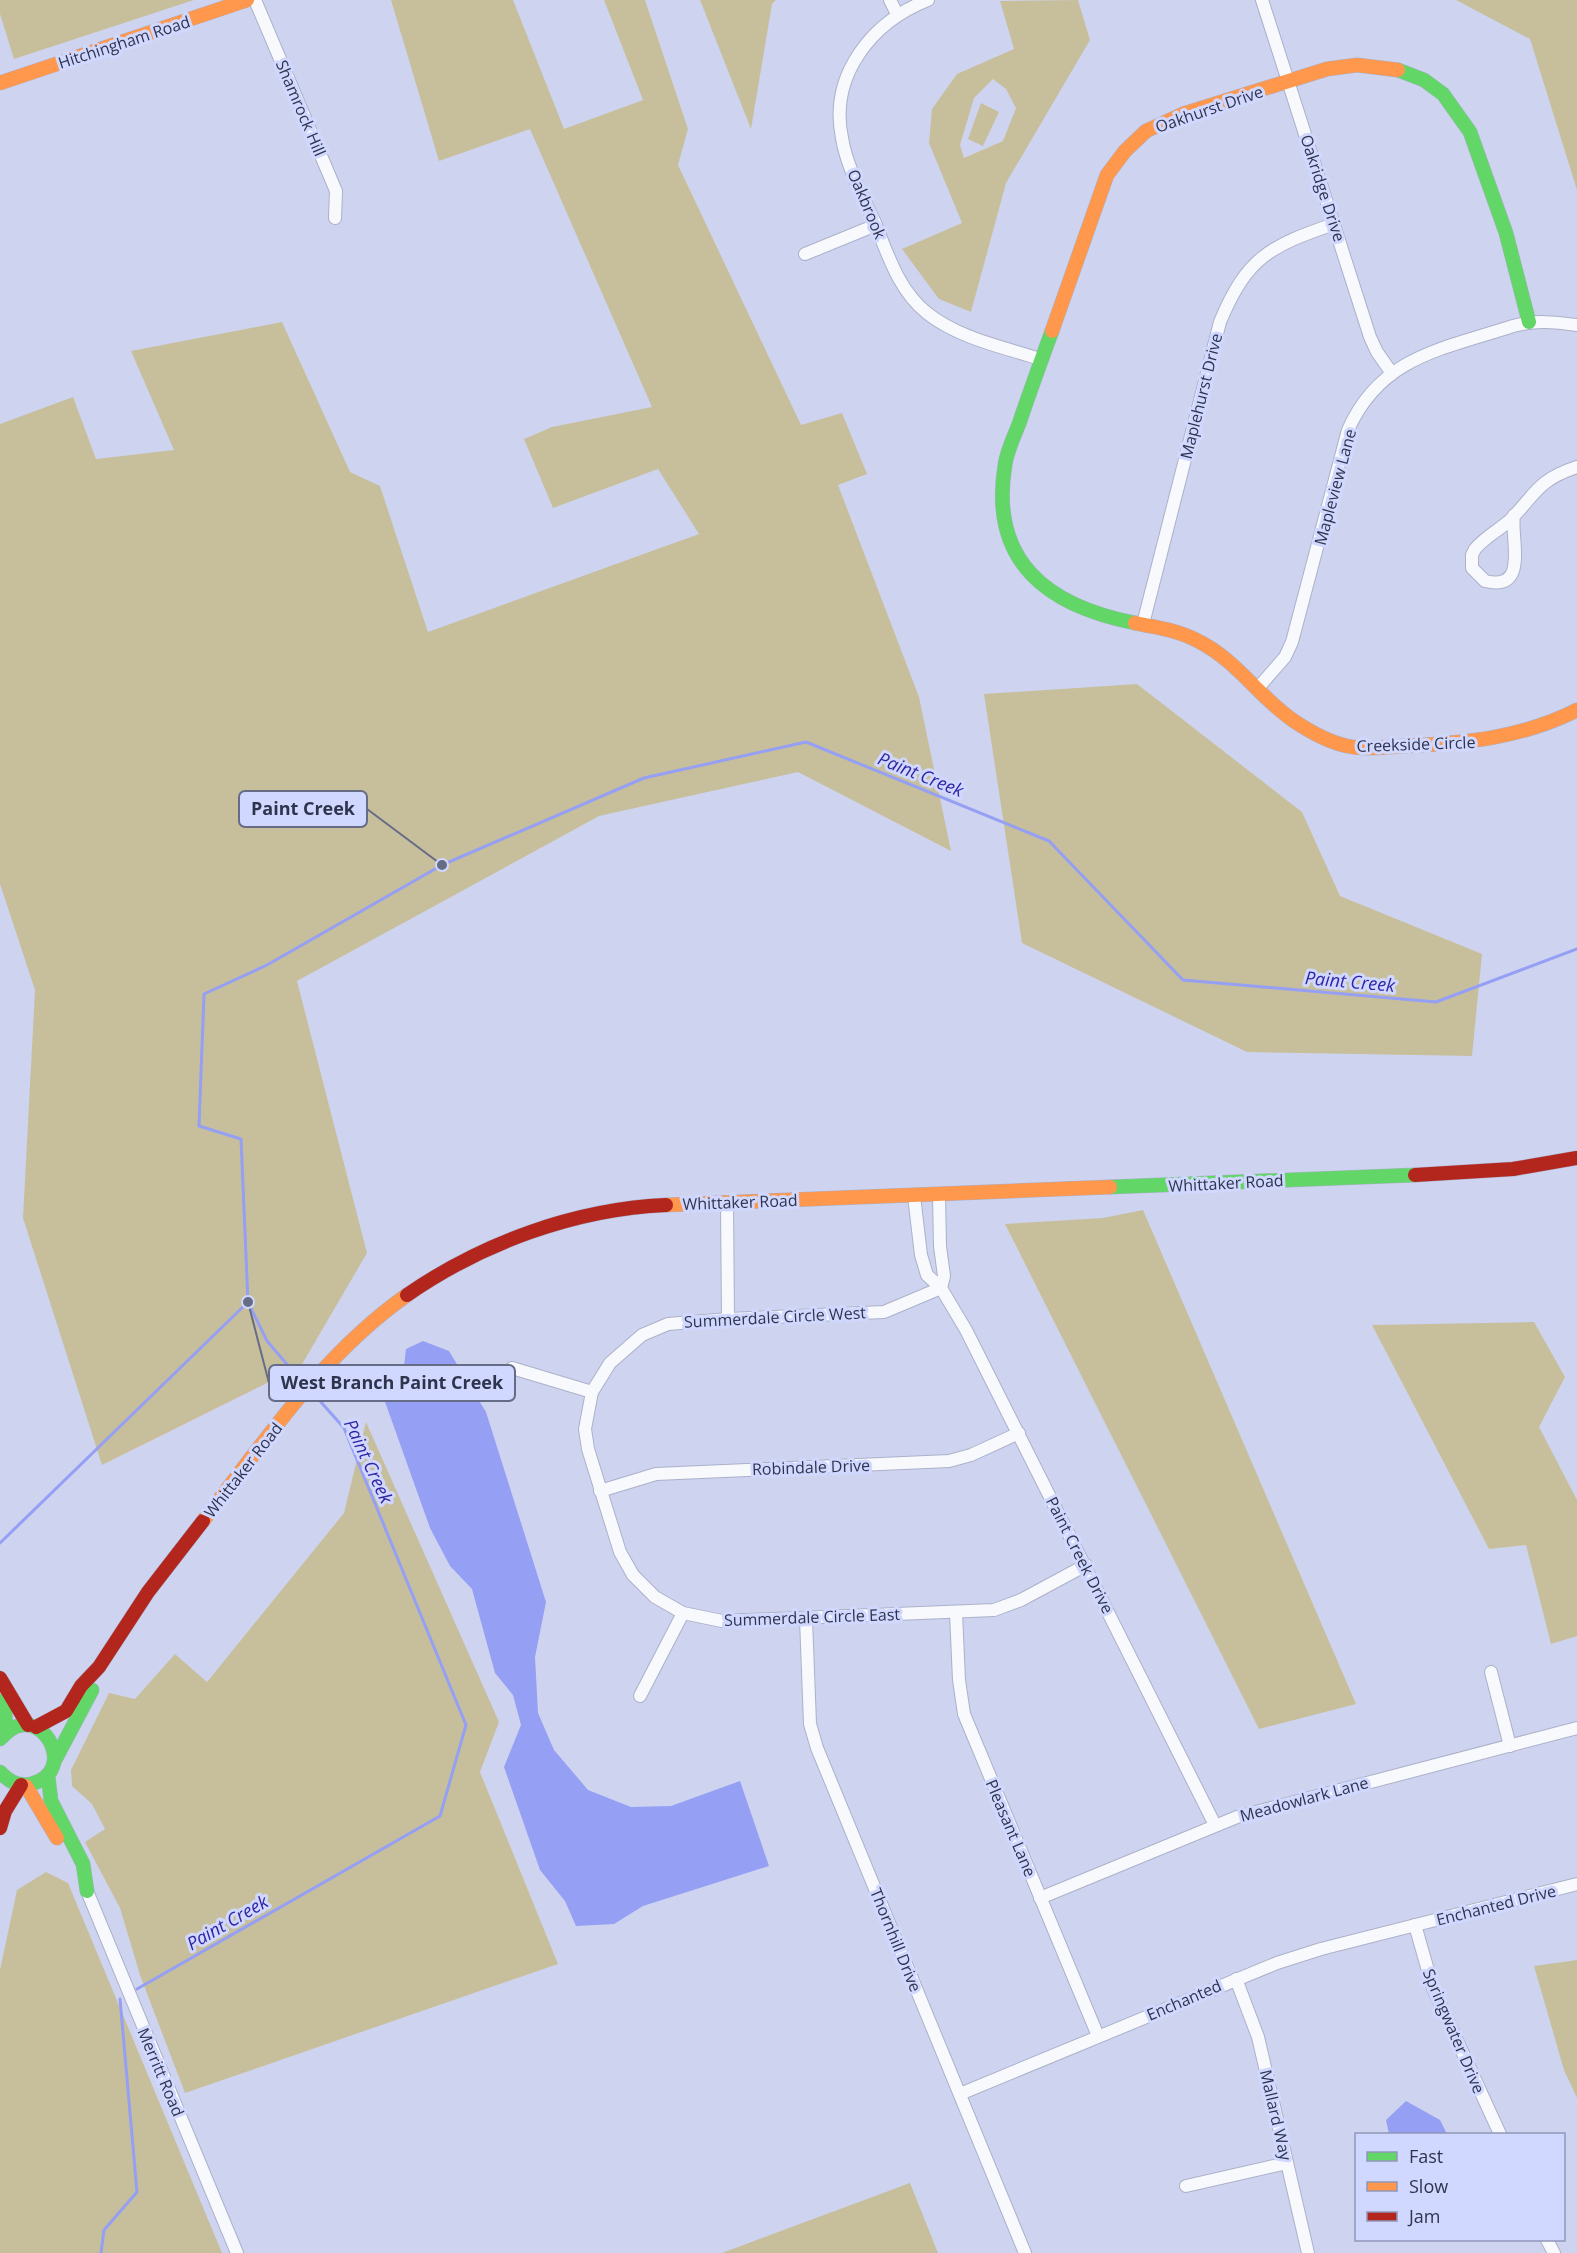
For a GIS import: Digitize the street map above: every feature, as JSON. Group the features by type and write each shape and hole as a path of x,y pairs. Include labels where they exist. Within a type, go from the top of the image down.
{"street":[{"name":"Hitchingham Road","path":"0,83 247,0"},
{"name":"Shamrock Hill","path":"255,0 336,191 335,218"},
{"path":"890,0 897,14"},
{"name":"Oakbrook","path":"928,0 897,14 877,31 859,52 847,75 842,99 840,126 846,157 904,288 926,313 952,328 1040,359"},
{"name":"Oakridge Drive","path":"1262,0 1370,337 1391,372"},
{"name":"Oakhurst Drive","path":"1143,624 1097,615 1054,595 1032,575 1014,549 1003,513 1005,464 1094,205 1107,175 1119,158 1146,132 1158,124 1338,66 1371,64 1410,74 1445,97 1464,119 1477,146 1516,264 1529,322"},
{"name":"Maplehurst Drive","path":"1143,624 1220,322 1232,294 1244,274 1276,246 1334,224"},
{"path":"805,254 876,225"},
{"name":"Mapleview Lane","path":"1258,688 1285,657 1297,630 1348,430 1364,400 1391,372 1416,357 1529,322 1577,325"},
{"path":"1515,515 1512,531 1516,560 1513,572 1503,580 1485,580 1473,568 1472,555 1480,544 1515,515 1527,497 1544,481 1577,467"},
{"name":"Creekside Circle","path":"1143,624 1199,641 1223,656 1291,719 1323,738 1360,747 1491,740 1532,730 1577,710"},
{"name":"Whittaker Road","path":"3,1735 20,1725 32,1726 66,1711 81,1686 99,1667 148,1592 319,1372 345,1344 404,1294 431,1277 493,1245 553,1223 606,1211 666,1205 1437,1174 1513,1169 1577,1158"},
{"name":"Paint Creek Drive","path":"939,1195 940,1246 944,1276 941,1288"},
{"name":"Paint Creek Drive","path":"914,1196 924,1266 932,1282 941,1288 1019,1432 1215,1825"},
{"path":"727,1204 728,1318"},
{"name":"Summerdale Circle West","path":"600,1491 585,1429 592,1392 610,1363 642,1335 680,1322 884,1312 941,1288"},
{"path":"512,1368 592,1392"},
{"name":"Robindale Drive","path":"600,1491 656,1474 949,1461 971,1455 1019,1432"},
{"name":"Summerdale Circle East","path":"600,1491 620,1552 633,1575 655,1597 683,1613 722,1621 956,1613 1006,1606 1086,1565"},
{"path":"640,1696 683,1613"},
{"name":"Pleasant Lane","path":"956,1613 959,1680 964,1714 1098,2036"},
{"name":"Thornhill Drive","path":"806,1618 810,1724 817,1748 1025,2253"},
{"name":"Whittaker Road","path":"48,1776 92,1691 99,1667"},
{"path":"1491,1672 1510,1746"},
{"path":"0,1678 32,1726 43,1731 53,1744 55,1760"},
{"path":"0,1701 5,1713 3,1735"},
{"name":"Meadowlark Lane","path":"1040,1898 1215,1825 1257,1810 1577,1728"},
{"path":"0,1772 5,1778 23,1785 41,1781 48,1776"},
{"name":"Merritt Road","path":"48,1776 51,1801 83,1864 87,1891"},
{"path":"0,1828 4,1811 23,1785"},
{"name":"Merritt Road","path":"23,1785 87,1891 237,2253"},
{"name":"Enchanted Drive","path":"1415,1925 1577,1884"},
{"name":"Enchanted","path":"960,2094 1236,1979 1321,1948 1415,1925"},
{"name":"Springwater Drive","path":"1415,1925 1433,1988 1500,2133"},
{"name":"Mallard Way","path":"1236,1979 1258,2037 1308,2253"},
{"path":"1185,2186 1287,2163"}],"shaded area":[{"path":"0,0 194,0 14,59 0,14"},
{"path":"391,0 513,0 564,129 643,100 604,0 645,0 688,129 678,165 801,425 842,413 867,474 838,485 919,697 951,851 798,772 599,816 297,981 367,1253 301,1366 102,1465 23,1218 35,990 0,884 0,424 73,397 96,459 174,450 131,351 282,322 350,472 380,486 428,632 699,534 658,469 553,508 524,439 552,427 652,407 530,129 439,161"},
{"path":"700,0 776,0 772,4 751,129"},
{"path":"1078,0 1090,40 1006,183 971,312 939,299 902,249 962,223 929,143 932,109 957,74 1014,49 1000,1","holes":["993,79 1006,89 1016,108 1003,141 964,158 960,145 974,98"]},
{"path":"1456,0 1577,0 1577,190 1530,39"},
{"path":"981,103 999,112 983,146 968,139"},
{"path":"1137,684 1302,812 1340,896 1482,954 1472,1056 1247,1052 1022,943 984,694"},
{"path":"1143,1210 1356,1704 1259,1729 1005,1224 1103,1218"},
{"path":"1534,1322 1565,1377 1539,1427 1577,1500 1577,1636 1551,1644 1526,1545 1489,1549 1372,1325"},
{"path":"366,1422 499,1722 480,1772 558,1964 185,2093 140,1975 120,1908 85,1842 105,1829 92,1804 72,1786 71,1770 109,1693 135,1699 175,1654 207,1682 344,1513"},
{"path":"46,1872 68,1883 222,2253 0,2253 0,1970 17,1890"},
{"path":"1577,1960 1577,2098 1564,2070 1534,1966"},
{"path":"910,2183 938,2253 722,2253"}],"water":[{"path":"423,1341 449,1351 486,1412 546,1602 535,1657 538,1713 554,1750 588,1790 631,1807 671,1806 740,1781 769,1866 643,1906 614,1924 576,1926 565,1901 540,1870 504,1767 521,1725 513,1695 495,1673 472,1589 450,1566 430,1528 384,1399 387,1382 404,1366 406,1349"},
{"path":"1406,2101 1440,2120 1446,2133 1389,2133 1386,2120"}],"waterway":[{"name":"Paint Creek","path":"303,1383 267,1341 248,1302 241,1139 199,1126 204,994 267,965 442,865 644,778 806,742 1049,841 1183,980 1436,1002 1577,949"},
{"path":"0,1543 248,1302"},
{"name":"Paint Creek","path":"137,1989 440,1816 466,1725 344,1428 312,1392"},
{"name":"Paint Creek","path":"101,2253 104,2230 137,2192 120,1999"}],"traffic: fast":[{"path":"1398,70 1424,80 1443,94 1470,132 1506,233 1529,322"},
{"path":"1052,331 1006,459 1002,499 1006,528 1016,553 1031,574 1051,591 1076,605 1135,623"},
{"path":"1110,1187 1415,1175"},
{"path":"55,1760 92,1690"},
{"path":"0,1701 5,1713 6,1732"},
{"path":"0,1739 15,1727 26,1725 37,1728 52,1745 54,1756 53,1767 46,1776 34,1783 24,1785 15,1783 0,1772"},
{"path":"48,1776 51,1801 83,1864 87,1891"}],"traffic: slow":[{"path":"0,83 247,0"},
{"path":"1052,331 1107,175 1125,151 1146,131 1183,114 1327,69 1357,65 1398,70"},
{"path":"1135,623 1176,632 1200,642 1226,659 1270,702 1294,721 1319,736 1347,746 1361,748 1472,741 1535,727 1577,710"},
{"path":"666,1205 1110,1187"},
{"path":"203,1521 322,1371 377,1318 407,1295"},
{"path":"26,1786 57,1838"}],"traffic: jam":[{"path":"1415,1175 1513,1169 1577,1158"},
{"path":"407,1295 466,1260 530,1232 598,1213 666,1205"},
{"path":"36,1727 66,1711 81,1686 99,1667 148,1592 203,1521"},
{"path":"0,1678 28,1725"},
{"path":"0,1828 5,1811 21,1785"}],"place":[{"name":"Paint Creek","path":"442,865"},
{"name":"West Branch Paint Creek","path":"248,1302"}]}
